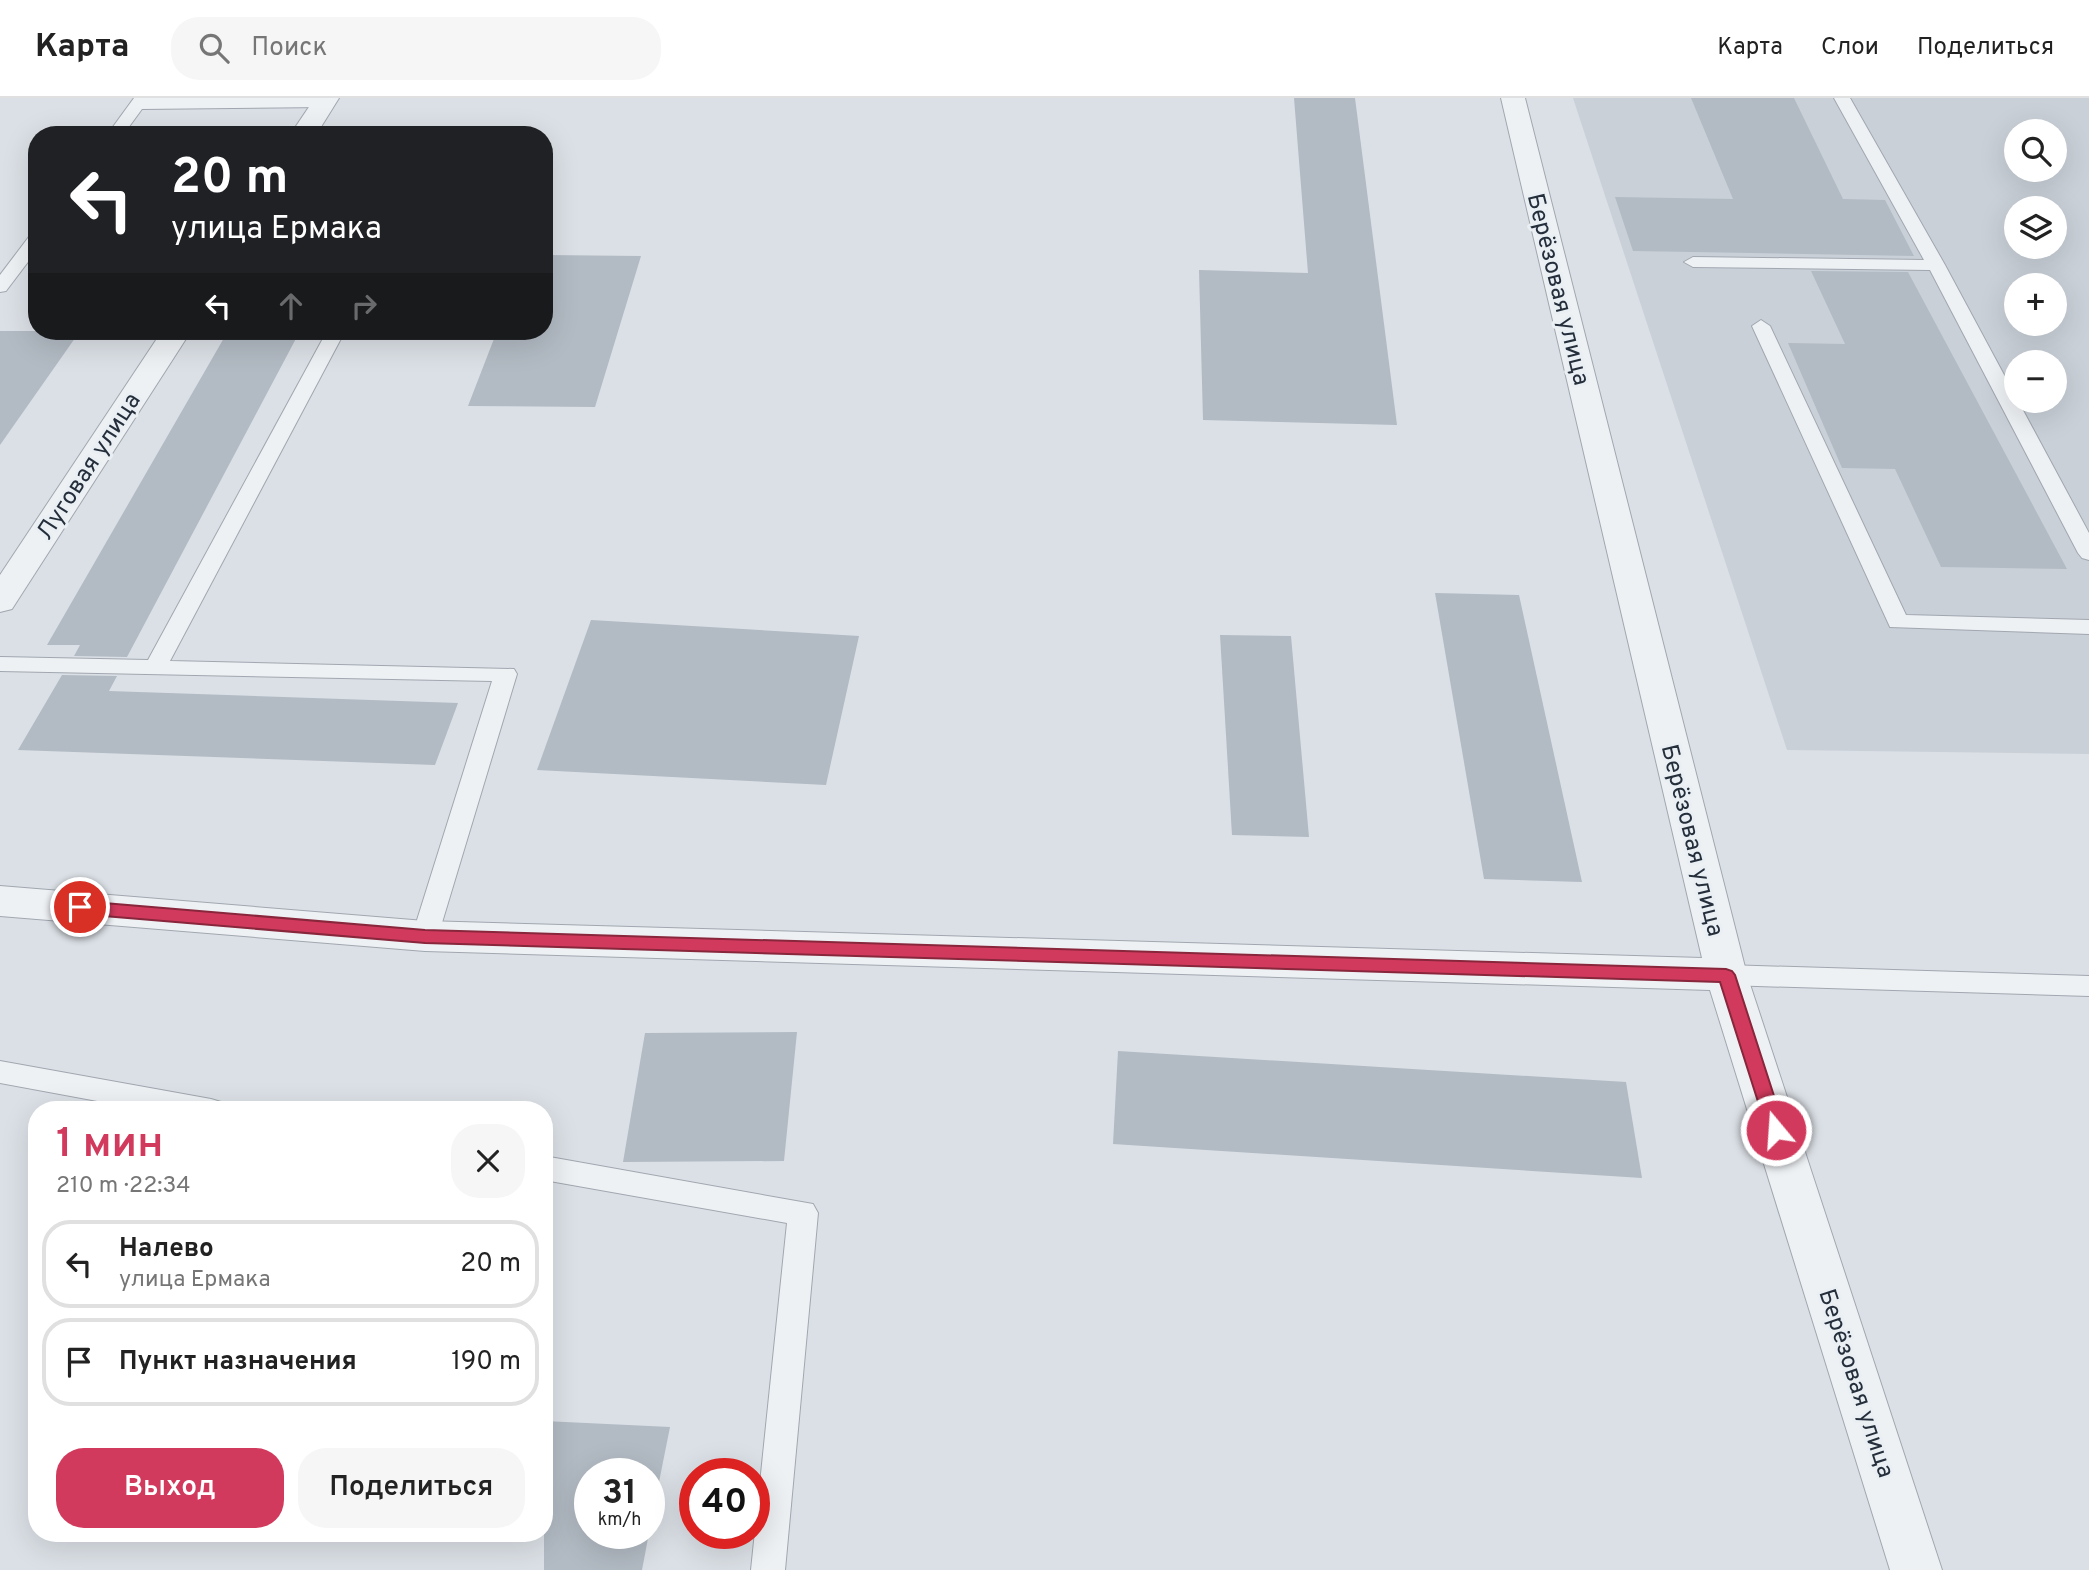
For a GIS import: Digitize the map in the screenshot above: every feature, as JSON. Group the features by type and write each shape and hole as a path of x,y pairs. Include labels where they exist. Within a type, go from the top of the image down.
{"street":[{"name":"Берёзовая улица","path":"1513,98 1726,975 1916,1570"},
{"path":"309,126 326,100"},
{"name":"Луговая улица","path":"0,601 170,340"},
{"path":"0,901 425,936 1726,975"}],"lane":[{"path":"1842,98 1936,265 2089,553"},
{"path":"122,126 140,101 326,100"},
{"path":"0,287 28,250"},
{"path":"1693,262 1936,265"},
{"path":"1761,326 1898,622 2089,627"},
{"path":"155,668 331,340"},
{"path":"0,664 506,674 425,936"},
{"path":"1726,975 2089,986"},
{"path":"0,1073 160,1101"},
{"path":"553,1170 803,1213 768,1570"}],"shaded area":[{"path":"1573,98 2089,98 2089,754 1787,750"}],"building":[{"path":"1294,98 1355,98 1397,425 1203,420 1199,270 1308,273"},
{"path":"1691,98 1794,98 1843,199 1885,200 1914,256 1633,251 1615,197 1733,199"},
{"path":"553,255 641,256 595,407 468,406 494,340 553,340"},
{"path":"1811,271 1908,272 2067,569 1941,567 1895,469 1842,468 1788,343 1845,344"},
{"path":"0,331 28,331 28,340 74,340 0,445"},
{"path":"223,340 295,340 127,657 74,656 80,645 47,645"},
{"path":"1435,593 1519,595 1582,882 1484,879"},
{"path":"591,620 859,636 826,785 537,770"},
{"path":"1220,635 1291,636 1309,837 1232,835"},
{"path":"62,675 117,676 109,691 458,703 435,765 18,750"},
{"path":"797,1032 784,1161 623,1162 645,1033"},
{"path":"1118,1051 1626,1082 1642,1178 1113,1144"},
{"path":"553,1421 670,1427 664,1458 574,1458 574,1549 646,1549 642,1570 544,1570 544,1542 553,1542"}],"route":[{"path":"80,907 425,936 1726,975 1776,1130"}]}
